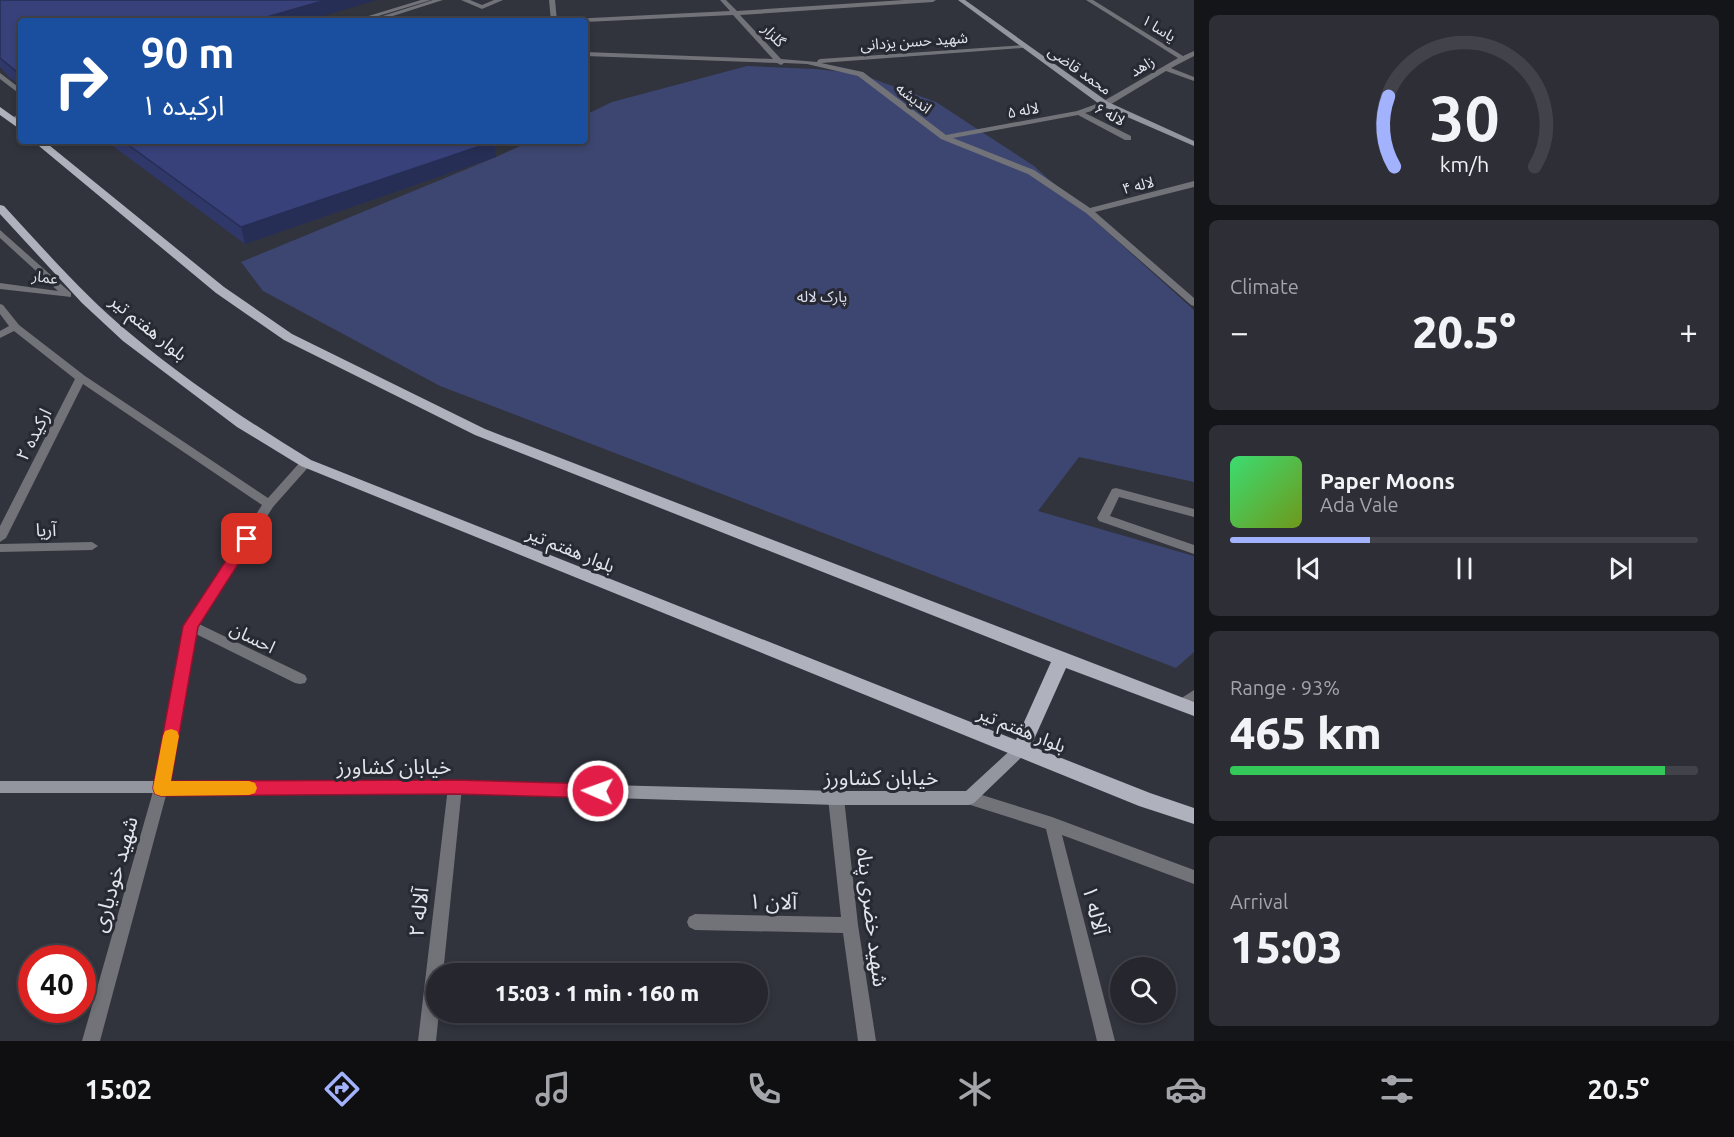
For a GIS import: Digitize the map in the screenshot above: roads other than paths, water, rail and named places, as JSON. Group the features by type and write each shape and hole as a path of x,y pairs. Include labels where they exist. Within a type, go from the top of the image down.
{"main road":[{"path":"0,110 16,118"},
{"path":"0,122 16,118"},
{"path":"42,144 220,290 288,337 480,432 1188,707"},
{"name":"بلوار هفتم تیر","path":"0,208 86,300 127,338 232,417 306,463 425,513 1146,800 1194,816"},
{"path":"1022,749 1061,659"}],"street":[{"path":"365,18 428,0"},
{"path":"380,18 440,0"},
{"path":"464,0 482,7 500,0"},
{"path":"552,0 554,18"},
{"name":"گلزار","path":"723,0 781,63"},
{"path":"588,20 933,0"},
{"name":"محمد قاضی","path":"961,0 1105,104 1194,144"},
{"name":"یاسا ۱","path":"1089,0 1184,59"},
{"name":"شهید حسن یزدانی","path":"807,62 1022,46"},
{"name":"زاهد","path":"1105,104 1194,53"},
{"name":"اندیشه","path":"588,54 781,63 807,62 860,74 944,137 1031,172 1089,211 1194,303"},
{"path":"1165,68 1194,79"},
{"path":"0,75 18,90"},
{"name":"لاله ۵","path":"944,137 1079,113 1105,104"},
{"name":"لاله ۶","path":"1079,113 1128,138"},
{"name":"لاله ۴","path":"1089,211 1194,184"},
{"path":"0,233 68,295"},
{"name":"عمار","path":"0,286 68,295 86,300"},
{"path":"1181,292 1194,288"},
{"path":"0,307 15,327 81,378 269,504"},
{"path":"0,336 15,327"},
{"name":"ارکیده ۲","path":"0,538 81,378"},
{"path":"191,626 269,504 306,463"},
{"path":"1194,513 1116,492 1103,518 1194,550"},
{"name":"آریا","path":"0,548 92,546"},
{"name":"احسان","path":"191,626 300,679"},
{"name":"شهید خودیاری","path":"91,1041 161,788 191,626"},
{"path":"1188,707 1194,696"},
{"path":"1022,749 969,798 1052,824 1194,877"},
{"name":"خیابان کشاورز","path":"0,787 455,787 836,798 969,798"},
{"name":"آلاله ۲","path":"426,1041 455,787"},
{"name":"شهید خضری پناه","path":"836,798 850,925 867,1041"},
{"name":"آلاله ۱","path":"1052,824 1106,1041"},
{"name":"آلان ۱","path":"695,922 850,925"}],"park label":[{"name":"پارک لاله","path":"822,296"}]}
